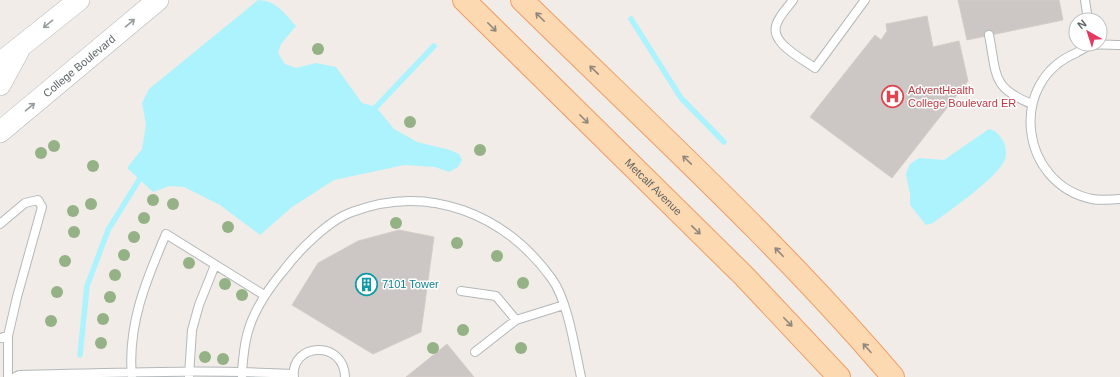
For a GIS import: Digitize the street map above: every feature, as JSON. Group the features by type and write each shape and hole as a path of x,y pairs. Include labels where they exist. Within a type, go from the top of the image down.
{"main road":[{"path":"0,63 78,0"},
{"name":"College Boulevard","path":"0,132 158,0"},
{"name":"Metcalf Avenue","path":"464,0 745,277 839,377"},
{"path":"522,0 734,206 808,282 893,377"},
{"path":"0,84 21,46"}],"lane":[{"path":"793,0 776,23 774,34 778,41 815,68 865,0"},
{"path":"1085,0 1087,12"},
{"path":"989,35 998,80 1004,90 1014,97 1032,104"},
{"path":"1108,45 1120,45"},
{"path":"1077,52 1064,58 1042,79 1032,104 1031,138 1043,166 1064,188 1093,200 1120,199"},
{"path":"0,224 25,203 38,200 42,207 4,337 8,377"},
{"path":"242,374 247,335 264,295 291,260 316,236 351,212 387,202 425,201 457,207 494,224 526,250 552,280 564,306 581,377"},
{"path":"132,374 134,321 146,281 166,234 264,295"},
{"path":"189,374 192,330 199,305 215,265"},
{"path":"461,290 496,296 516,320"},
{"path":"475,352 516,320 564,306"},
{"path":"15,377 19,375 132,374 242,374 293,376 295,366 304,354 312,350 324,349 333,352 342,361 346,377"}],"water":[{"path":"258,0 270,2 280,8 296,26 281,44 278,53 285,64 296,68 316,63 336,67 362,103 376,107 394,129 417,142 450,150 459,154 462,160 458,167 449,172 435,167 404,165 334,180 292,207 260,235 220,205 184,187 169,186 153,192 127,168 142,149 146,125 142,103 149,89"},
{"path":"989,129 993,130 999,135 1005,145 1006,157 1001,166 994,175 973,193 933,223 926,225 910,205 910,194 906,175 910,164 919,158 944,160"}],"building":[{"path":"958,0 1059,0 1063,20 967,40"},
{"name":"AdventHealth College Boulevard ER","path":"927,16 933,47 959,41 968,81 892,178 810,117 875,35 881,40 887,31 886,24"},
{"name":"7101 Tower","path":"399,230 434,237 421,332 373,354 292,305 318,263 358,241"},
{"path":"447,344 474,377 406,377"}],"waterway":[{"path":"631,19 681,98 724,142"},
{"path":"376,107 434,46"},
{"path":"80,355 87,286 108,230 139,180"}],"place":[{"name":"AdventHealth College Boulevard ER","path":"892,96"},
{"name":"7101 Tower","path":"366,284"}]}
